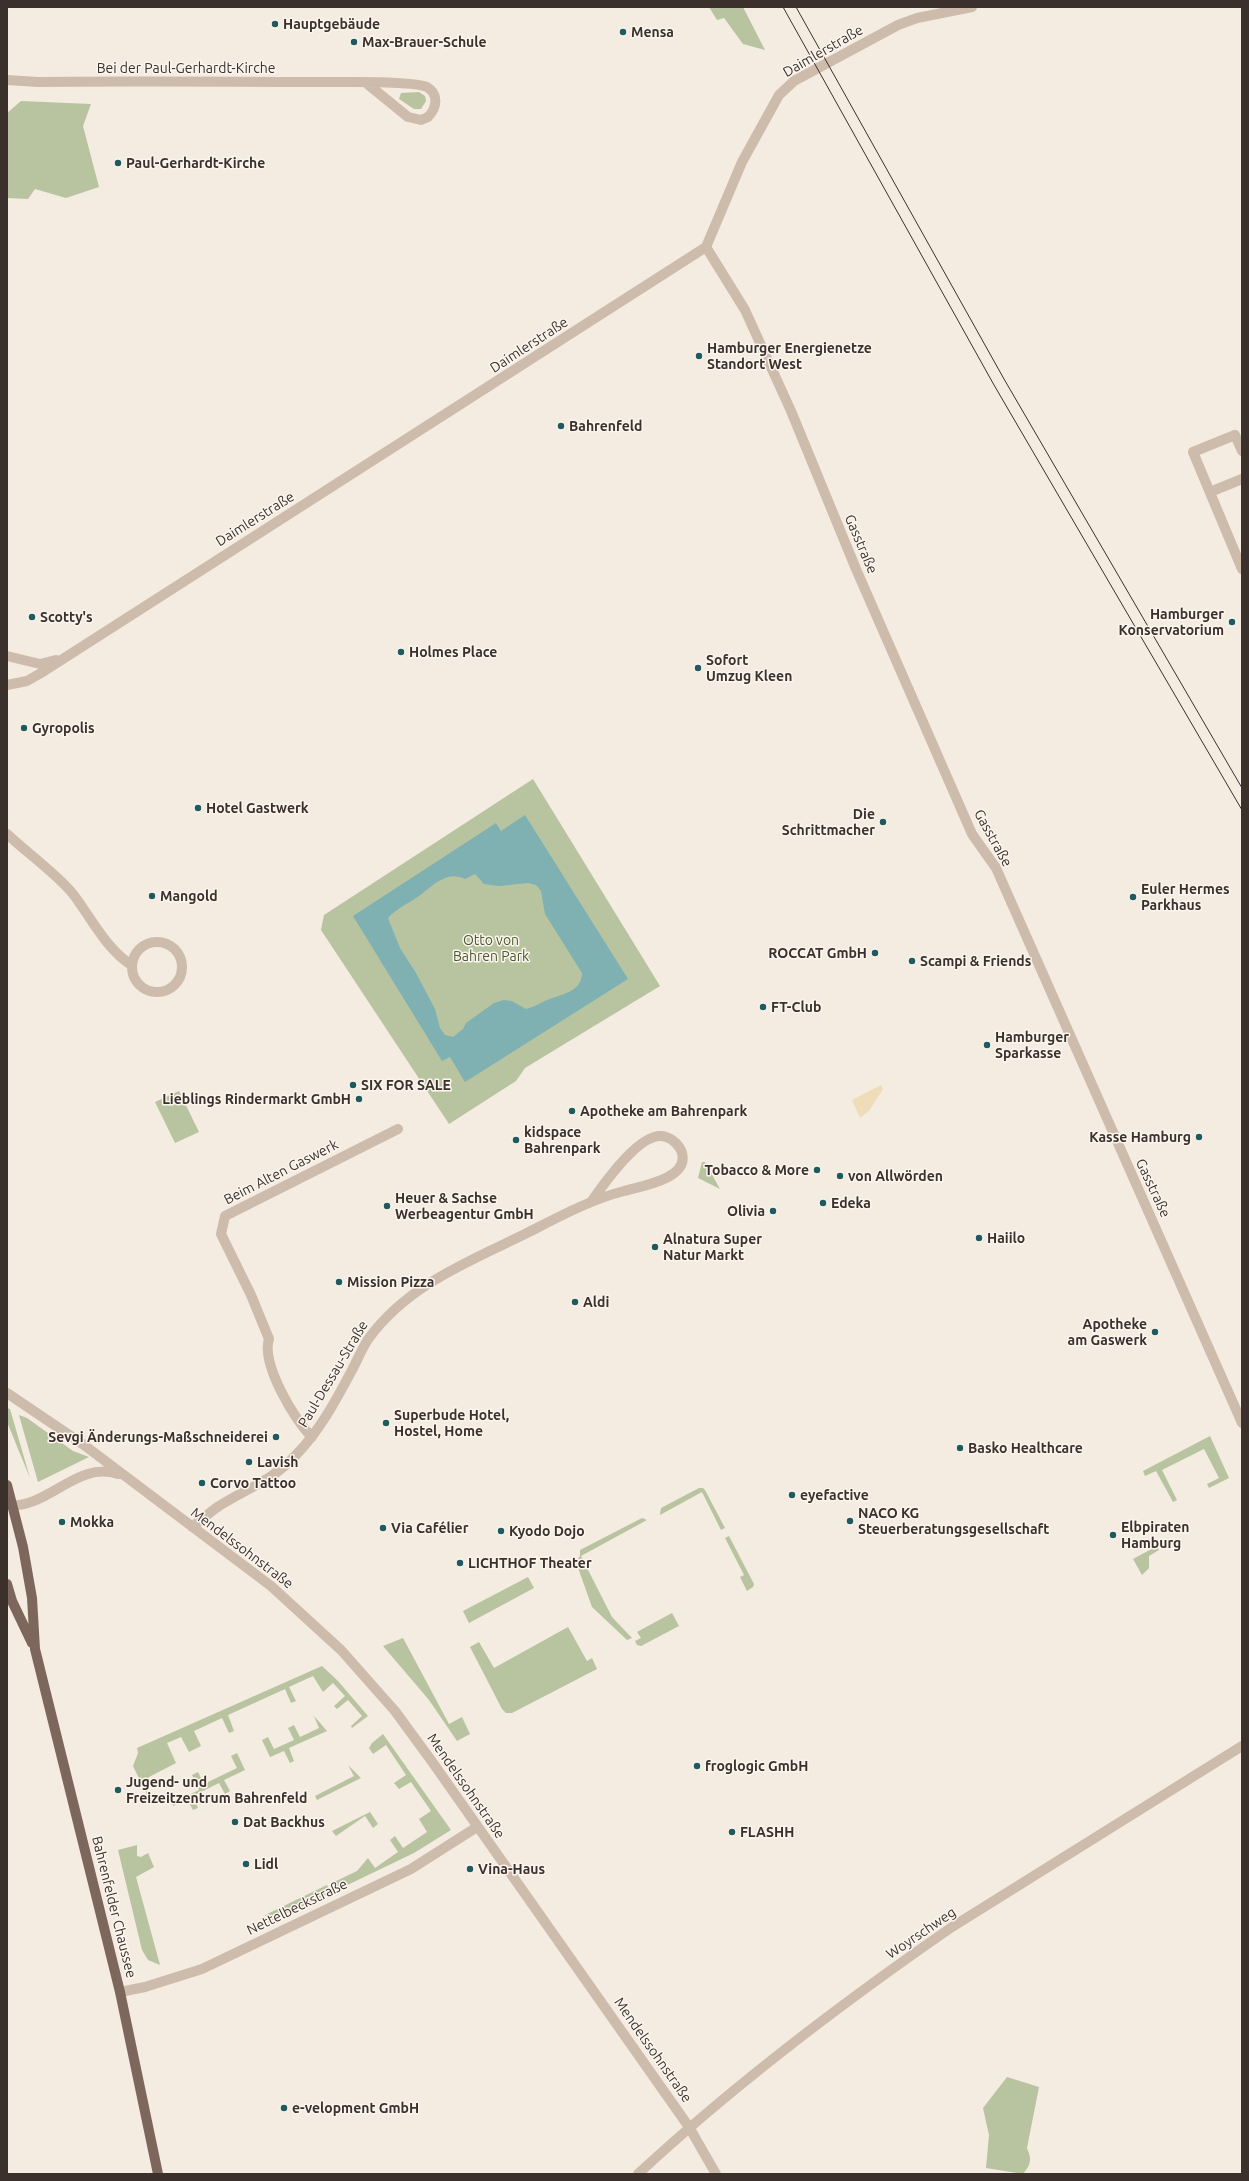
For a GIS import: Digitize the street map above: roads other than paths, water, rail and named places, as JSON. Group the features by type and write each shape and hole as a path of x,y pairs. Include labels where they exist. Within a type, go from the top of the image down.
{"main road":[{"name":"Bahrenfelder Chaussee","path":"7,1485 10,1506 23,1547 32,1598 35,1649 120,1992 158,2174"},
{"name":"Bahrenfelder Chaussee","path":"7,1584 12,1601 35,1649"}],"street":[{"name":"Daimlerstraße","path":"7,685 27,680 63,658 706,247 742,162 782,90 794,81 898,25 972,7"},
{"name":"Bei der Paul-Gerhardt-Kirche","path":"7,80 38,82 365,82 426,86 435,96 435,107 428,117 414,120 408,117 365,82"},
{"name":"Gasstraße","path":"706,247 745,310 791,411 856,569 972,834 996,868 1242,1423"},
{"path":"1242,451 1235,435 1193,452 1242,569"},
{"path":"1210,492 1242,479"},
{"name":"Daimlerstraße","path":"7,656 40,664 63,658"},
{"path":"7,834 72,893 106,943 119,957 131,965 133,978 141,988 154,993 167,991 178,983 182,970 180,957 172,946 160,941 146,944 136,952 131,965"},
{"name":"Beim Alten Gaswerk","path":"312,1437 293,1414 277,1381 266,1348 269,1339 251,1295 221,1234 225,1216 398,1129"},
{"name":"Paul-Dessau-Straße","path":"192,1527 216,1508 251,1490 278,1473 312,1437 335,1404 368,1339 400,1304 434,1280 591,1202 660,1180 675,1173 683,1160 680,1148 667,1137 660,1135 647,1140 616,1167 591,1202"},
{"name":"Mendelssohnstraße","path":"7,1393 84,1445 271,1586 341,1650 395,1711 690,2127 716,2174"},
{"name":"Mendelssohnstraße","path":"10,1506 35,1500 68,1482 96,1472 108,1470 124,1476"},
{"name":"Woyrschweg","path":"638,2174 690,2127 800,2037 940,1935 1242,1746"},
{"name":"Nettelbeckstraße","path":"120,1992 145,1987 202,1969 411,1869 477,1827"}],"water":[{"path":"525,815 628,979 465,1082 450,1057 442,1061 353,916 496,823 501,831","holes":["475,874 484,884 499,886 528,883 536,885 541,891 545,914 582,973 581,979 579,984 571,991 526,1009 512,1001 504,1000 494,1003 466,1023 463,1029 453,1037 445,1035 440,1028 435,1009 416,973 400,948 388,918 440,880 452,876 465,879"]}],"tram line":[{"path":"783,7 994,385 1242,810"},
{"path":"796,7 1004,379 1242,788"}],"place":[{"name":"Hauptgebäude","path":"275,24"},
{"name":"Mensa","path":"623,32"},
{"name":"Max-Brauer-Schule","path":"354,42"},
{"name":"Paul-Gerhardt-Kirche","path":"118,163"},
{"name":"Hamburger Energienetze Standort West","path":"699,356"},
{"name":"Bahrenfeld","path":"561,426"},
{"name":"Scotty's","path":"32,617"},
{"name":"Hamburger Konservatorium","path":"1232,622"},
{"name":"Holmes Place","path":"401,652"},
{"name":"Sofort Umzug Kleen","path":"698,668"},
{"name":"Gyropolis","path":"24,728"},
{"name":"Hotel Gastwerk","path":"198,808"},
{"name":"Die Schrittmacher","path":"883,822"},
{"name":"Mangold","path":"152,896"},
{"name":"Euler Hermes Parkhaus","path":"1133,897"},
{"name":"ROCCAT GmbH","path":"875,953"},
{"name":"Scampi & Friends","path":"912,961"},
{"name":"FT-Club","path":"763,1007"},
{"name":"Hamburger Sparkasse","path":"987,1045"},
{"name":"SIX FOR SALE","path":"353,1085"},
{"name":"Lieblings Rindermarkt GmbH","path":"359,1099"},
{"name":"Apotheke am Bahrenpark","path":"572,1111"},
{"name":"Kasse Hamburg","path":"1199,1137"},
{"name":"kidspace Bahrenpark","path":"516,1140"},
{"name":"Tobacco & More","path":"817,1170"},
{"name":"von Allwörden","path":"840,1176"},
{"name":"Edeka","path":"823,1203"},
{"name":"Heuer & Sachse Werbeagentur GmbH","path":"387,1206"},
{"name":"Olivia","path":"773,1211"},
{"name":"Haiilo","path":"979,1238"},
{"name":"Alnatura Super Natur Markt","path":"655,1247"},
{"name":"Mission Pizza","path":"339,1282"},
{"name":"Aldi","path":"575,1302"},
{"name":"Apotheke am Gaswerk","path":"1155,1332"},
{"name":"Superbude Hotel, Hostel, Home","path":"386,1423"},
{"name":"Sevgi Änderungs-Maßschneiderei","path":"276,1437"},
{"name":"Basko Healthcare","path":"960,1448"},
{"name":"Lavish","path":"249,1462"},
{"name":"Corvo Tattoo","path":"202,1483"},
{"name":"eyefactive","path":"792,1495"},
{"name":"NACO KG Steuerberatungsgesellschaft","path":"850,1521"},
{"name":"Mokka","path":"62,1522"},
{"name":"Via Cafélier","path":"383,1528"},
{"name":"Kyodo Dojo","path":"501,1531"},
{"name":"Elbpiraten Hamburg","path":"1113,1535"},
{"name":"LICHTHOF Theater","path":"460,1563"},
{"name":"froglogic GmbH","path":"697,1766"},
{"name":"Jugend- und Freizeitzentrum Bahrenfeld","path":"118,1790"},
{"name":"Dat Backhus","path":"235,1822"},
{"name":"FLASHH","path":"732,1832"},
{"name":"Lidl","path":"246,1864"},
{"name":"Vina-Haus","path":"470,1869"},
{"name":"e-velopment GmbH","path":"284,2108"}],"park label":[{"name":"Otto von Bahren Park","path":"491,948"}]}
